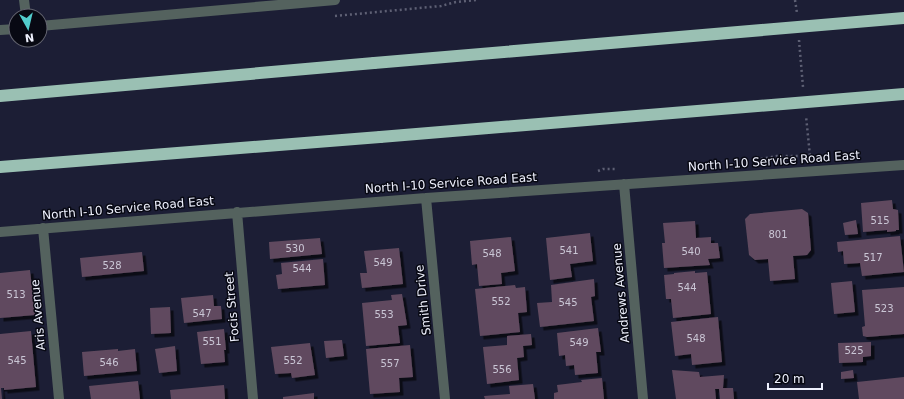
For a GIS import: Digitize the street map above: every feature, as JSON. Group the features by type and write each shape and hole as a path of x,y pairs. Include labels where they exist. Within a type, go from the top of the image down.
{"highway":[{"path":"0,96 904,18"},
{"path":"0,167 904,94"}],"street":[{"path":"48,25 218,5 335,0"},
{"name":"North I-10 Service Road East","path":"0,232 237,212 904,165"},
{"name":"Andrews Avenue","path":"624,184 644,399"},
{"name":"Smith Drive","path":"426,198 446,399"},
{"name":"Focis Street","path":"237,212 254,399"},
{"name":"Aris Avenue","path":"43,228 59,399"}],"path":[{"path":"796,0 797,16"},
{"path":"799,39 804,94"},
{"path":"757,160 777,156 810,156 805,109"},
{"path":"596,171 603,169 619,169"}],"building":[{"path":"892,200 893,209 898,210 899,230 887,232 887,230 863,232 861,203"},
{"path":"802,209 808,213 811,250 807,255 793,256 795,279 770,281 768,259 755,260 749,255 745,219 750,214"},
{"path":"856,220 858,234 845,235 843,223"},
{"path":"695,221 696,238 711,237 711,243 718,243 720,258 708,259 710,265 664,268 662,243 665,243 663,223"},
{"path":"590,233 593,261 570,264 572,277 550,280 546,238"},
{"path":"900,236 904,272 862,276 860,263 844,264 843,251 838,252 837,242"},
{"path":"511,237 515,271 501,273 502,284 479,286 477,264 472,265 470,241"},
{"path":"320,238 322,254 270,259 269,242"},
{"path":"399,248 403,284 362,288 360,273 367,273 364,251"},
{"path":"142,252 144,271 82,277 80,258"},
{"path":"323,259 325,285 278,289 276,275 282,274 281,263"},
{"path":"30,270 35,315 0,318 0,273"},
{"path":"695,271 695,273 707,272 711,314 673,318 671,299 666,299 664,275"},
{"path":"594,279 595,296 591,297 594,321 540,327 537,303 552,302 551,285"},
{"path":"852,281 855,312 834,314 831,283"},
{"path":"515,285 516,288 525,287 527,312 518,313 520,332 480,336 475,289"},
{"path":"904,287 904,334 863,336 862,327 865,326 862,290"},
{"path":"402,294 407,325 398,326 400,343 366,346 362,303 392,300 391,295"},
{"path":"213,295 214,306 221,306 222,319 184,323 181,298"},
{"path":"170,307 171,333 151,334 150,308"},
{"path":"718,317 722,362 692,365 691,354 675,356 671,322"},
{"path":"598,328 601,352 596,352 598,373 575,375 574,365 566,366 565,355 559,356 557,333"},
{"path":"224,329 226,350 224,350 225,362 201,364 197,332"},
{"path":"31,331 36,387 4,390 4,388 1,388 2,399 0,399 0,334"},
{"path":"531,334 532,345 523,346 524,357 517,358 519,380 487,384 483,347 507,345 507,336"},
{"path":"342,340 344,356 326,358 324,341"},
{"path":"871,342 871,356 863,357 863,362 839,363 838,343"},
{"path":"310,343 315,375 292,378 291,373 275,374 271,347"},
{"path":"410,345 413,377 399,378 400,392 370,394 366,349"},
{"path":"175,346 177,371 159,373 155,349"},
{"path":"118,349 118,351 135,349 137,371 84,376 82,352"},
{"path":"672,370 699,372 700,377 724,375 723,388 733,388 734,399 720,399 719,389 715,389 716,399 676,399"},
{"path":"853,370 854,378 841,379 841,372"},
{"path":"904,377 904,399 859,399 857,382"},
{"path":"602,378 604,399 554,399 554,393 558,392 557,385 582,382 581,380"},
{"path":"138,381 140,399 91,399 89,386"},
{"path":"533,384 535,399 485,399 484,396 510,394 509,386"},
{"path":"224,385 225,399 171,399 170,390"},
{"path":"314,393 314,399 283,399 283,397"}]}
